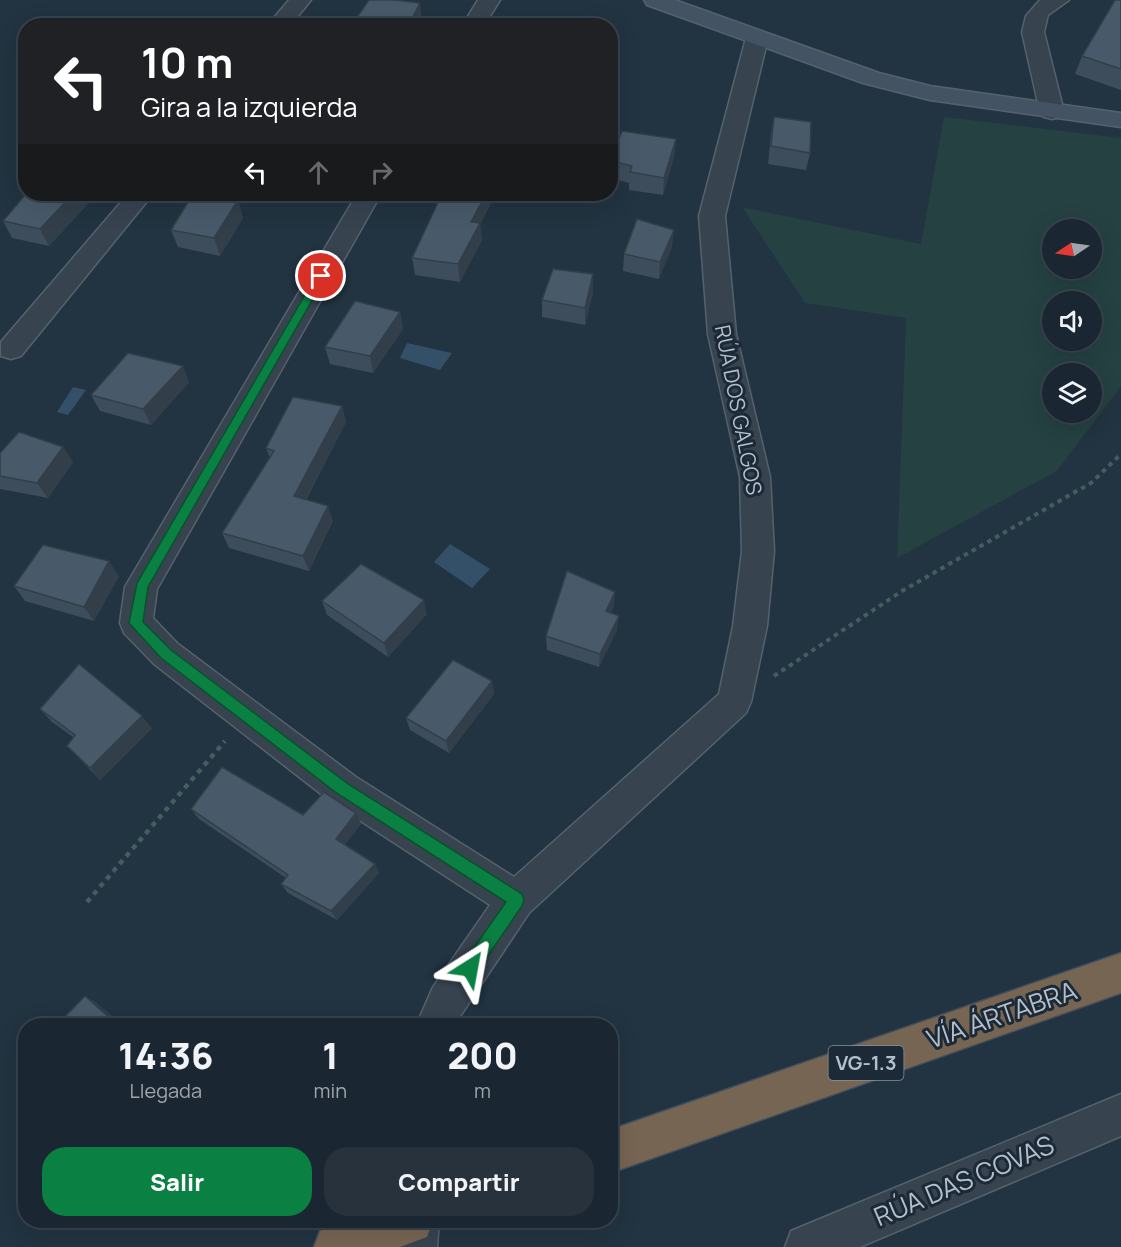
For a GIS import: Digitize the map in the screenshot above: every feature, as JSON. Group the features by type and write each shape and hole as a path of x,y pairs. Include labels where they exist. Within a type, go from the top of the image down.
{"highway":[{"name":"VÍA ÁRTABRA","path":"618,1149 1121,973"},
{"path":"336,1247 391,1228"}],"street":[{"path":"285,18 300,0"},
{"path":"478,18 489,0"},
{"path":"655,0 757,38 891,83 930,93 1121,120"},
{"path":"1052,112 1033,32 1037,13 1047,4 1058,0"},
{"name":"RÚA DOS GALGOS","path":"735,702 750,626 758,551 755,477 722,334 712,216 757,38"},
{"path":"11,349 135,201"},
{"path":"365,201 141,587 136,623 166,654 343,789 516,900"},
{"path":"440,1018 447,1002 516,900 735,702"},
{"name":"RÚA DAS COVAS","path":"807,1247 1121,1115"},
{"path":"416,1247 417,1228"}],"path":[{"path":"735,702 902,591 1091,483 1121,454"},
{"path":"87,902 247,716"}],"green space":[{"path":"944,117 1121,138 1121,386 1102,411 1102,363 1042,363 1042,423 1093,423 1057,471 897,558 906,318 805,303 742,207 921,244"}],"water":[{"path":"407,343 452,353 440,370 400,358"},
{"path":"73,387 86,390 68,415 57,412"},
{"path":"450,544 490,569 472,588 434,562"}],"building":[{"path":"369,0 420,3 412,18 357,18"},
{"path":"1115,0 1121,0 1121,69 1082,56"},
{"path":"774,117 811,122 810,153 771,146"},
{"path":"622,131 676,139 664,178 630,172 632,166 618,163 618,142"},
{"path":"20,201 66,201 40,229 3,221"},
{"path":"189,201 237,201 214,238 171,230"},
{"path":"439,201 482,201 471,222 480,223 458,264 412,258"},
{"path":"637,219 674,230 660,262 624,254"},
{"path":"553,269 593,274 585,308 542,300"},
{"path":"355,301 400,312 370,356 325,347"},
{"path":"128,353 183,366 143,409 91,395"},
{"path":"293,397 342,406 294,496 328,506 303,556 222,533 274,451 266,448"},
{"path":"19,432 63,447 37,483 0,476 0,453"},
{"path":"43,545 109,561 84,607 14,586"},
{"path":"361,564 424,600 384,643 322,601"},
{"path":"567,571 615,592 606,611 619,616 600,654 546,636"},
{"path":"453,660 492,681 446,741 406,718"},
{"path":"79,664 142,716 90,768 67,746 75,735 40,709"},
{"path":"222,767 303,815 324,792 356,813 336,839 375,864 331,911 281,884 288,875 191,809"},
{"path":"85,996 110,1018 64,1018"}],"route":[{"path":"321,276 141,587 136,623 166,654 343,789 516,900 470,968"}]}
